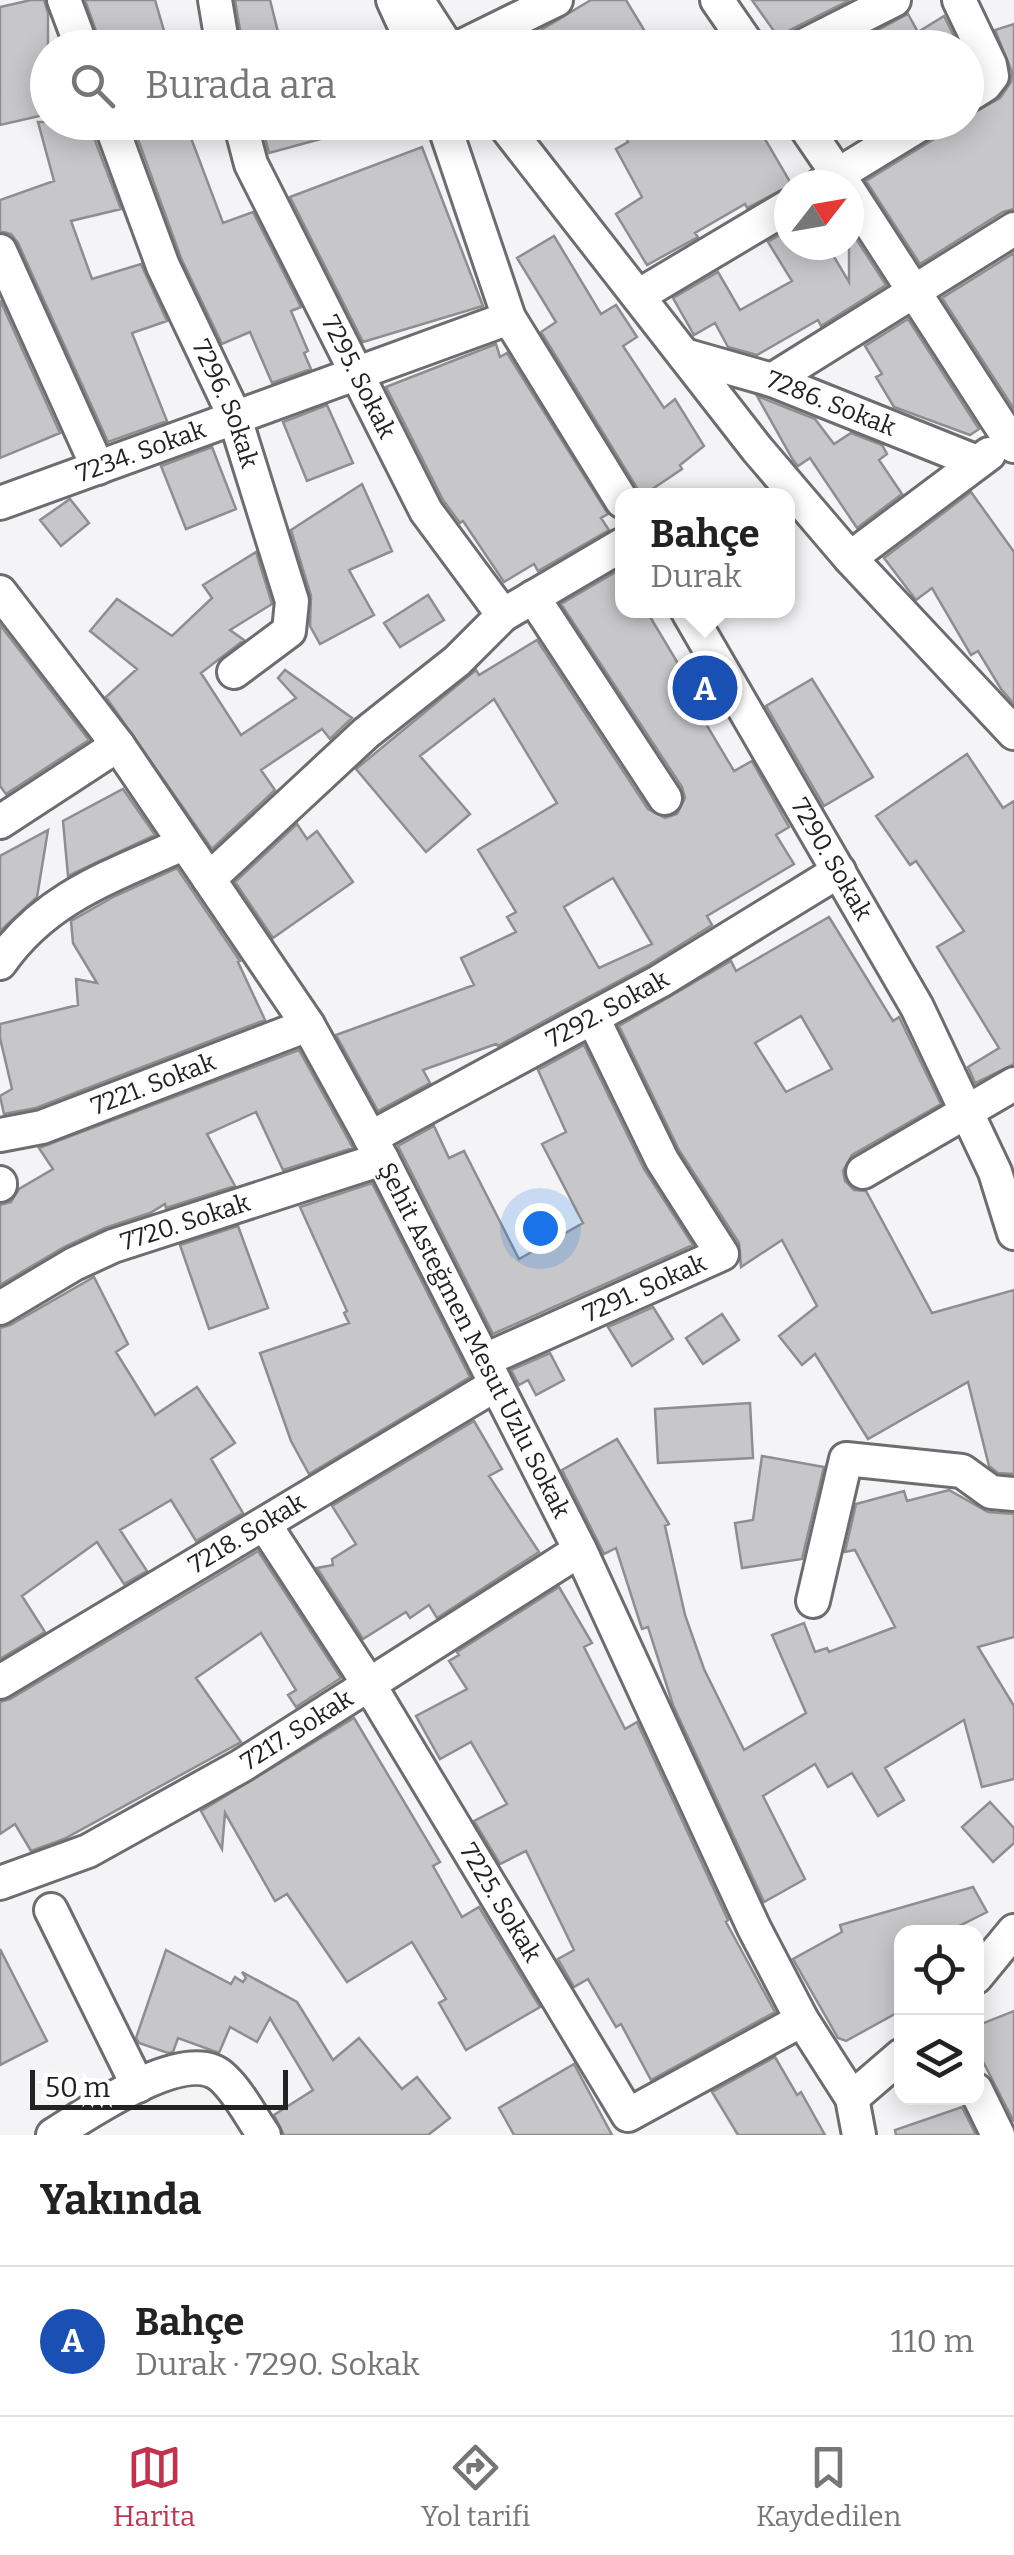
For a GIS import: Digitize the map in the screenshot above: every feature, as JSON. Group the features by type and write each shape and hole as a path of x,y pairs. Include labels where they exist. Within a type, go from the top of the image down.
{"street":[{"path":"64,0 75,30"},
{"path":"215,0 220,30"},
{"path":"393,0 407,30"},
{"path":"417,0 448,30"},
{"path":"492,30 556,0"},
{"path":"717,0 738,30"},
{"path":"835,30 894,0"},
{"path":"959,0 973,30"},
{"path":"984,52 992,76 984,86"},
{"name":"7296. Sokak","path":"117,140 163,266 234,416 292,601 288,632 234,672"},
{"name":"7295. Sokak","path":"245,140 251,164 426,511 504,616"},
{"path":"450,140 509,318 615,490"},
{"path":"516,140 790,488"},
{"path":"812,140 830,170"},
{"path":"857,170 899,140"},
{"path":"638,296 774,215"},
{"path":"850,558 977,462 1013,442 916,291 864,220"},
{"path":"772,380 1014,229"},
{"path":"0,251 98,468"},
{"name":"7234. Sokak","path":"0,503 509,318"},
{"name":"7286. Sokak","path":"684,355 772,380 977,462"},
{"path":"795,494 1014,733"},
{"path":"209,878 366,733 457,661 504,616 615,548"},
{"name":"Şehit Asteğmen Mesut Uzlu Sokak","path":"0,592 118,745 308,1025 376,1148 580,1550 754,1928 802,2020 852,2098 859,2135"},
{"path":"533,597 665,798"},
{"name":"7290. Sokak","path":"693,618 917,1008 995,1172 1014,1234"},
{"path":"0,822 118,745"},
{"path":"0,964 20,936 50,909 87,887 183,844"},
{"name":"7292. Sokak","path":"376,1148 839,871"},
{"name":"7291. Sokak","path":"490,1372 722,1254 662,1160 594,1018"},
{"name":"7221. Sokak","path":"0,1136 42,1128 308,1025"},
{"path":"863,1172 1014,1084"},
{"name":"7720. Sokak","path":"0,1308 113,1246 376,1148"},
{"name":"7218. Sokak","path":"0,1682 265,1525 490,1372"},
{"path":"813,1601 846,1459 962,1471 991,1492 1014,1494"},
{"name":"7225. Sokak","path":"265,1525 370,1686 635,2125 802,2020"},
{"name":"7217. Sokak","path":"0,1883 88,1851 241,1766 580,1550"},
{"path":"51,1910 138,2086"},
{"path":"984,1967 1014,1930"},
{"path":"852,2098 894,2062"},
{"path":"53,2135 121,2092 191,2066 221,2075 264,2135"},
{"path":"983,2105 998,2135"}],"building":[{"path":"44,0 48,30 30,30 30,118 0,125 0,7"},
{"path":"85,0 155,0 164,30 96,30"},
{"path":"235,0 270,0 278,30 240,30"},
{"path":"591,0 626,0 644,30 541,30"},
{"path":"752,0 850,0 790,30 773,30"},
{"path":"908,14 917,30 878,30"},
{"path":"944,16 951,30 921,30"},
{"path":"1014,24 1014,209 920,264 866,181 932,140 984,140 984,107 1000,98 1011,82 1012,72 995,30"},
{"path":"43,140 95,140 121,209 71,221 92,279 141,264 167,321 132,333 167,421 108,442 18,243 11,234 0,231 0,200 54,181"},
{"path":"138,140 192,140 223,223 253,212 301,307 291,311 308,351 304,353 311,369 272,383 250,332 222,344 181,258"},
{"path":"266,140 317,140 269,153"},
{"path":"627,140 766,140 783,170 774,170 774,194 747,208 745,204 695,233 698,237 647,265 616,214 642,197 616,149"},
{"path":"422,147 483,306 363,342 290,197"},
{"path":"554,236 601,314 616,305 637,337 623,346 664,408 675,399 704,446 680,465 682,469 654,488 637,488 541,332 556,322 517,258"},
{"path":"864,251 886,285 821,326 818,320 757,355 728,347 715,323 694,335 673,298 718,272 740,310 792,281 779,260 836,260 849,282 849,260 864,260"},
{"path":"1014,253 1014,409 942,298"},
{"path":"0,300 60,433 0,458"},
{"path":"908,319 979,429 970,435 894,407 876,377 882,374 865,346"},
{"path":"496,344 500,357 507,353 608,514 601,518 609,530 538,571 534,564 504,582 463,521 460,523 443,500 386,387"},
{"path":"757,396 815,419 834,444 851,433 882,445 887,454 879,460 902,494 857,528 810,458 798,466 793,460"},
{"path":"327,405 353,463 307,481 283,422"},
{"path":"212,447 236,509 186,529 161,466"},
{"path":"362,484 392,551 349,570 374,615 320,644 310,626 311,596 291,530"},
{"path":"971,492 1014,552 1014,704 978,651 971,655 932,588 916,600 884,558"},
{"path":"70,499 89,523 61,546 40,520"},
{"path":"256,552 272,604 230,630 244,640 201,673 241,735 296,698 278,678 285,670 352,718 330,739 322,729 261,770 275,790 212,849 106,697 137,669 90,631 117,599 172,636 212,598 203,585"},
{"path":"615,572 615,618 651,618 709,715 703,719 734,771 752,761 789,827 776,835 794,864 707,916 712,925 650,964 498,1046 423,1070 430,1083 378,1111 336,1035 474,985 461,958 516,932 507,917 516,912 478,850 557,803 494,699 420,756 470,814 426,852 356,769 476,670 479,675 537,640 648,809 665,818 677,814 685,798 682,787 561,604","holes":["613,878 652,944 599,968 564,907"]},
{"path":"428,595 444,620 400,647 384,623"},
{"path":"0,625 89,740 6,794 0,786"},
{"path":"812,679 873,777 824,806 766,706"},
{"path":"967,754 1003,808 1014,801 1014,1064 975,1083 968,1067 999,1048 937,947 964,931 916,861 910,865 876,816"},
{"path":"123,789 155,835 68,876 63,821"},
{"path":"297,824 307,839 317,831 353,882 273,938 235,882"},
{"path":"48,830 37,897 0,931 0,856"},
{"path":"177,868 240,961 265,1020 36,1108 4,1114 0,1096 12,1089 0,1024 78,1005 76,979 97,983 73,943 71,921"},
{"path":"829,917 893,1021 899,1017 941,1104 852,1155 843,1171 845,1181 854,1190 866,1191 932,1313 1014,1290 1014,1474 998,1473 989,1466 968,1382 868,1439 815,1354 802,1365 779,1336 817,1306 782,1240 741,1267 739,1243 679,1150 619,1026 731,961 736,971","holes":["801,1016 832,1069 786,1092 755,1043"]},
{"path":"584,1045 644,1169 693,1245 493,1334 398,1146 434,1126 449,1158 464,1151 519,1259 583,1223 542,1144 566,1132 538,1070"},
{"path":"299,1050 353,1148 283,1170 256,1112 207,1134 235,1186 166,1208 165,1204 105,1228 0,1285 0,1205 11,1202 19,1189 53,1169 39,1148"},
{"path":"372,1183 470,1377 309,1474 291,1441 260,1353 349,1323 300,1207"},
{"path":"238,1226 268,1308 209,1329 180,1245"},
{"path":"94,1277 128,1344 116,1352 155,1415 197,1387 235,1443 211,1459 243,1513 196,1541 171,1500 120,1530 147,1571 124,1584 97,1542 22,1596 45,1632 0,1659 0,1328"},
{"path":"653,1307 673,1339 632,1366 608,1327"},
{"path":"722,1314 739,1340 703,1364 686,1338"},
{"path":"550,1353 564,1380 536,1395 528,1380 519,1385 511,1370"},
{"path":"750,1403 753,1458 658,1463 655,1409"},
{"path":"474,1421 502,1469 489,1476 539,1552 437,1618 429,1605 410,1618 406,1612 363,1639 317,1568 333,1565 332,1559 356,1544 332,1506"},
{"path":"617,1439 669,1524 665,1526 685,1615 704,1669 744,1750 806,1713 772,1635 804,1623 815,1652 827,1648 829,1652 895,1627 855,1550 845,1552 856,1504 904,1491 907,1501 949,1490 988,1512 1014,1514 1014,1637 978,1647 1014,1706 1014,1779 982,1787 964,1720 885,1768 904,1800 878,1816 852,1773 828,1787 815,1764 763,1796 805,1879 764,1902 673,1705 648,1627 642,1629 616,1548 604,1554 562,1470"},
{"path":"762,1456 824,1467 802,1559 742,1568 735,1523 753,1520"},
{"path":"258,1551 341,1678 296,1707 288,1695 296,1690 261,1633 196,1678 241,1742 64,1839 31,1851 15,1824 0,1834 0,1702"},
{"path":"559,1587 592,1643 584,1647 625,1729 637,1722 726,1922 775,2012 651,2080 621,2024 616,2027 588,1979 574,1987 558,1959 574,1950 526,1851 500,1864 474,1821 507,1804 471,1742 440,1759 416,1716 467,1689 449,1661 459,1655 457,1652"},
{"path":"354,1718 440,1862 433,1866 462,1917 479,1907 540,2007 466,2050 439,2003 446,1999 412,1942 347,1982 287,1894 275,1901 225,1813 222,1849 201,1811"},
{"path":"990,1802 1014,1828 1014,1843 993,1862 962,1827"},
{"path":"973,1887 987,1912 961,1925 894,1925 894,2014 846,2041 838,2038 793,1959 842,1932 840,1925"},
{"path":"0,1949 47,2041 0,2065"},
{"path":"166,1950 231,1984 235,1977 243,1982 246,1978 242,1972 297,2002 333,2060 359,2038 402,2089 417,2077 450,2118 428,2135 284,2135 274,2115 313,2090 270,2018 257,2042 230,2027 219,2053 178,2038 173,2052 168,2053 139,2043 136,2038"},
{"path":"1014,2011 1014,2122 984,2064 984,2023"},
{"path":"775,2057 797,2095 801,2092 825,2135 738,2135 712,2092"},
{"path":"574,2064 612,2135 514,2135 499,2108"},
{"path":"962,2107 976,2135 896,2135 895,2130"}],"place":[{"name":"Bahçe","path":"705,688"}]}
